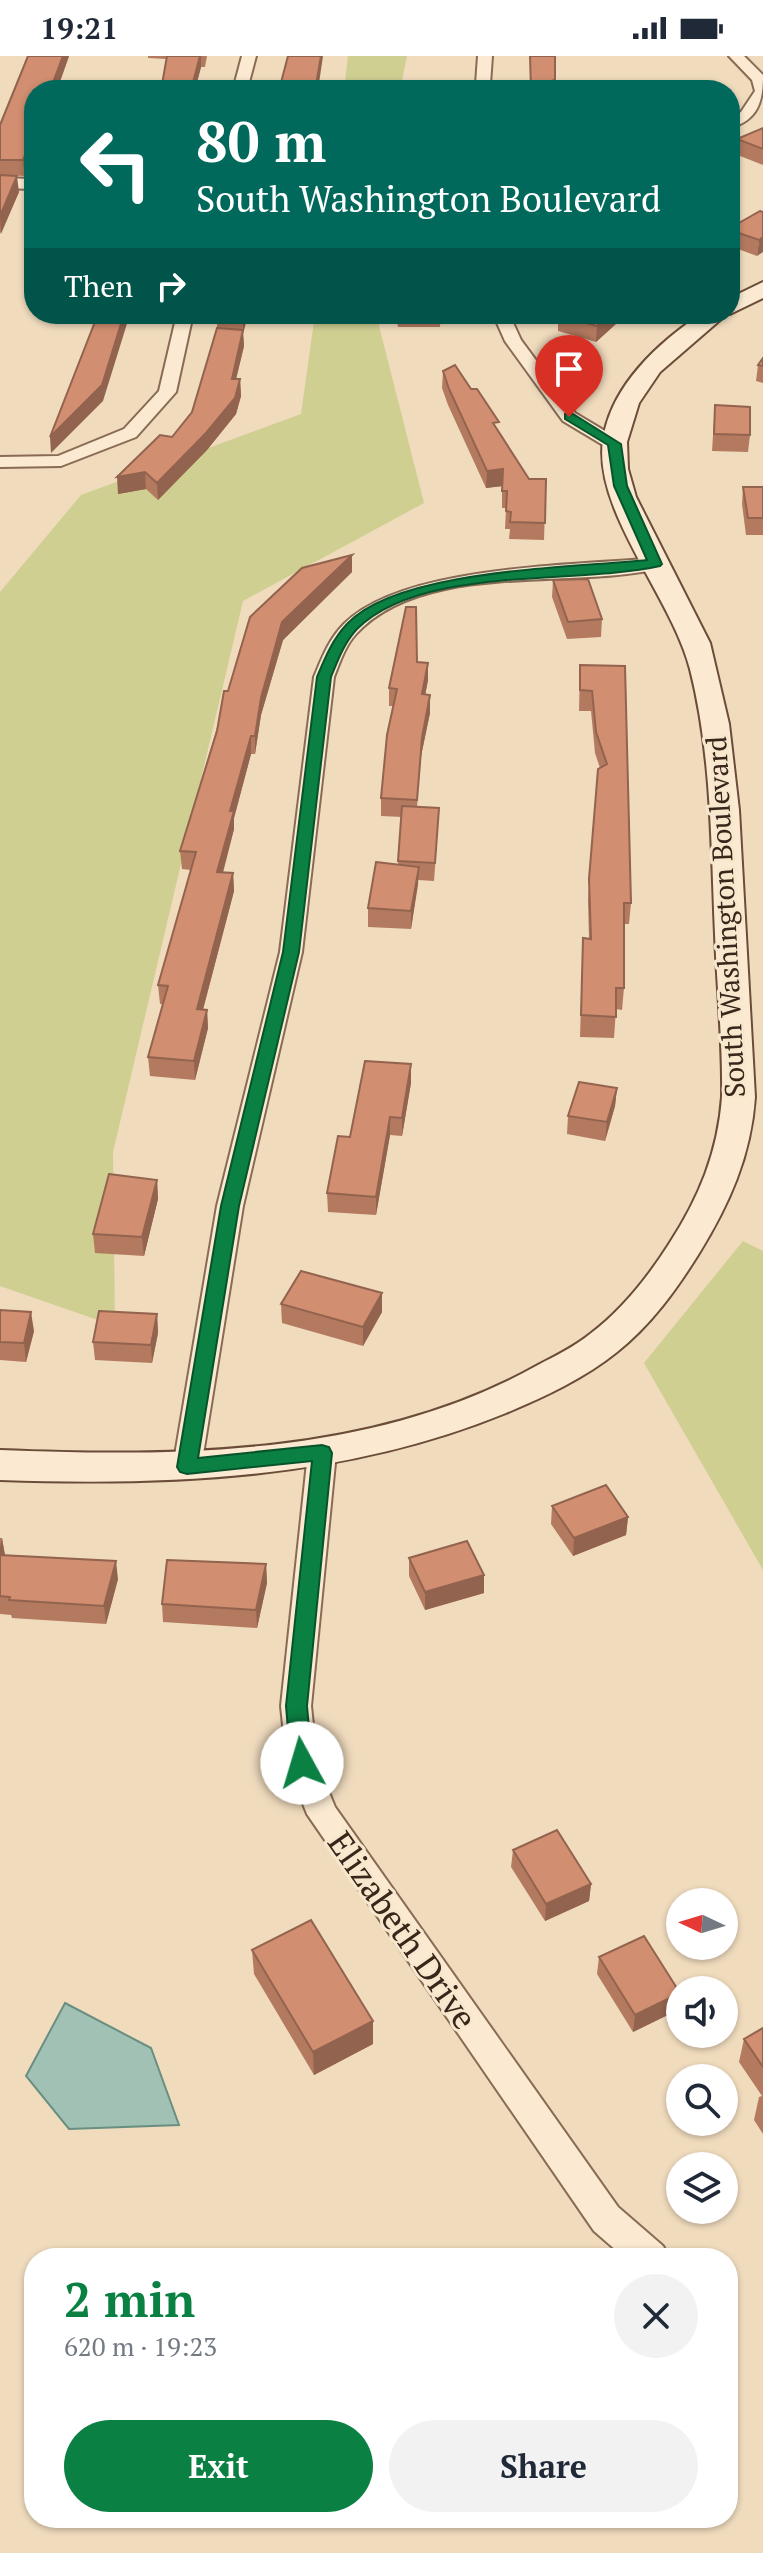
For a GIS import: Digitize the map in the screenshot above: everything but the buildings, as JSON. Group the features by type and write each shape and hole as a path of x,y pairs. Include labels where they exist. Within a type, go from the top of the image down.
{"street":[{"path":"243,80 249,56"},
{"path":"483,80 485,56"},
{"path":"736,56 759,79 762,91 746,115 740,118"},
{"path":"0,183 24,184"},
{"path":"740,302 763,289"},
{"path":"0,462 61,461 130,433 167,392 183,324"},
{"path":"505,324 513,341 569,417 614,444"},
{"name":"South Washington Boulevard","path":"0,1465 61,1469 187,1467 322,1453 504,1402 593,1352 660,1287 712,1205 734,1135 738,1061 720,754 702,659 684,615 655,564 620,486 614,444 621,418 635,391 685,334 700,324"},
{"path":"187,1467 230,1206 291,952 324,677 335,648 353,625 381,606 421,590 464,582 655,564"},
{"name":"Elizabeth Drive","path":"322,1453 296,1706 302,1763 322,1814 606,2219 639,2248"}],"green space":[{"path":"348,56 407,56 402,80 345,80"},
{"path":"314,324 379,324 424,503 243,601 113,1152 115,1326 0,1286 0,592 81,495 301,414"},
{"path":"743,1241 763,1251 763,1570 644,1363"}],"shaded area":[{"path":"65,2003 151,2048 179,2125 69,2129 26,2076"}],"route":[{"path":"302,1763 296,1706 322,1453 187,1467 230,1206 291,952 324,677 335,648 353,625 381,606 421,590 464,582 655,564 620,486 614,444 569,417"}]}
